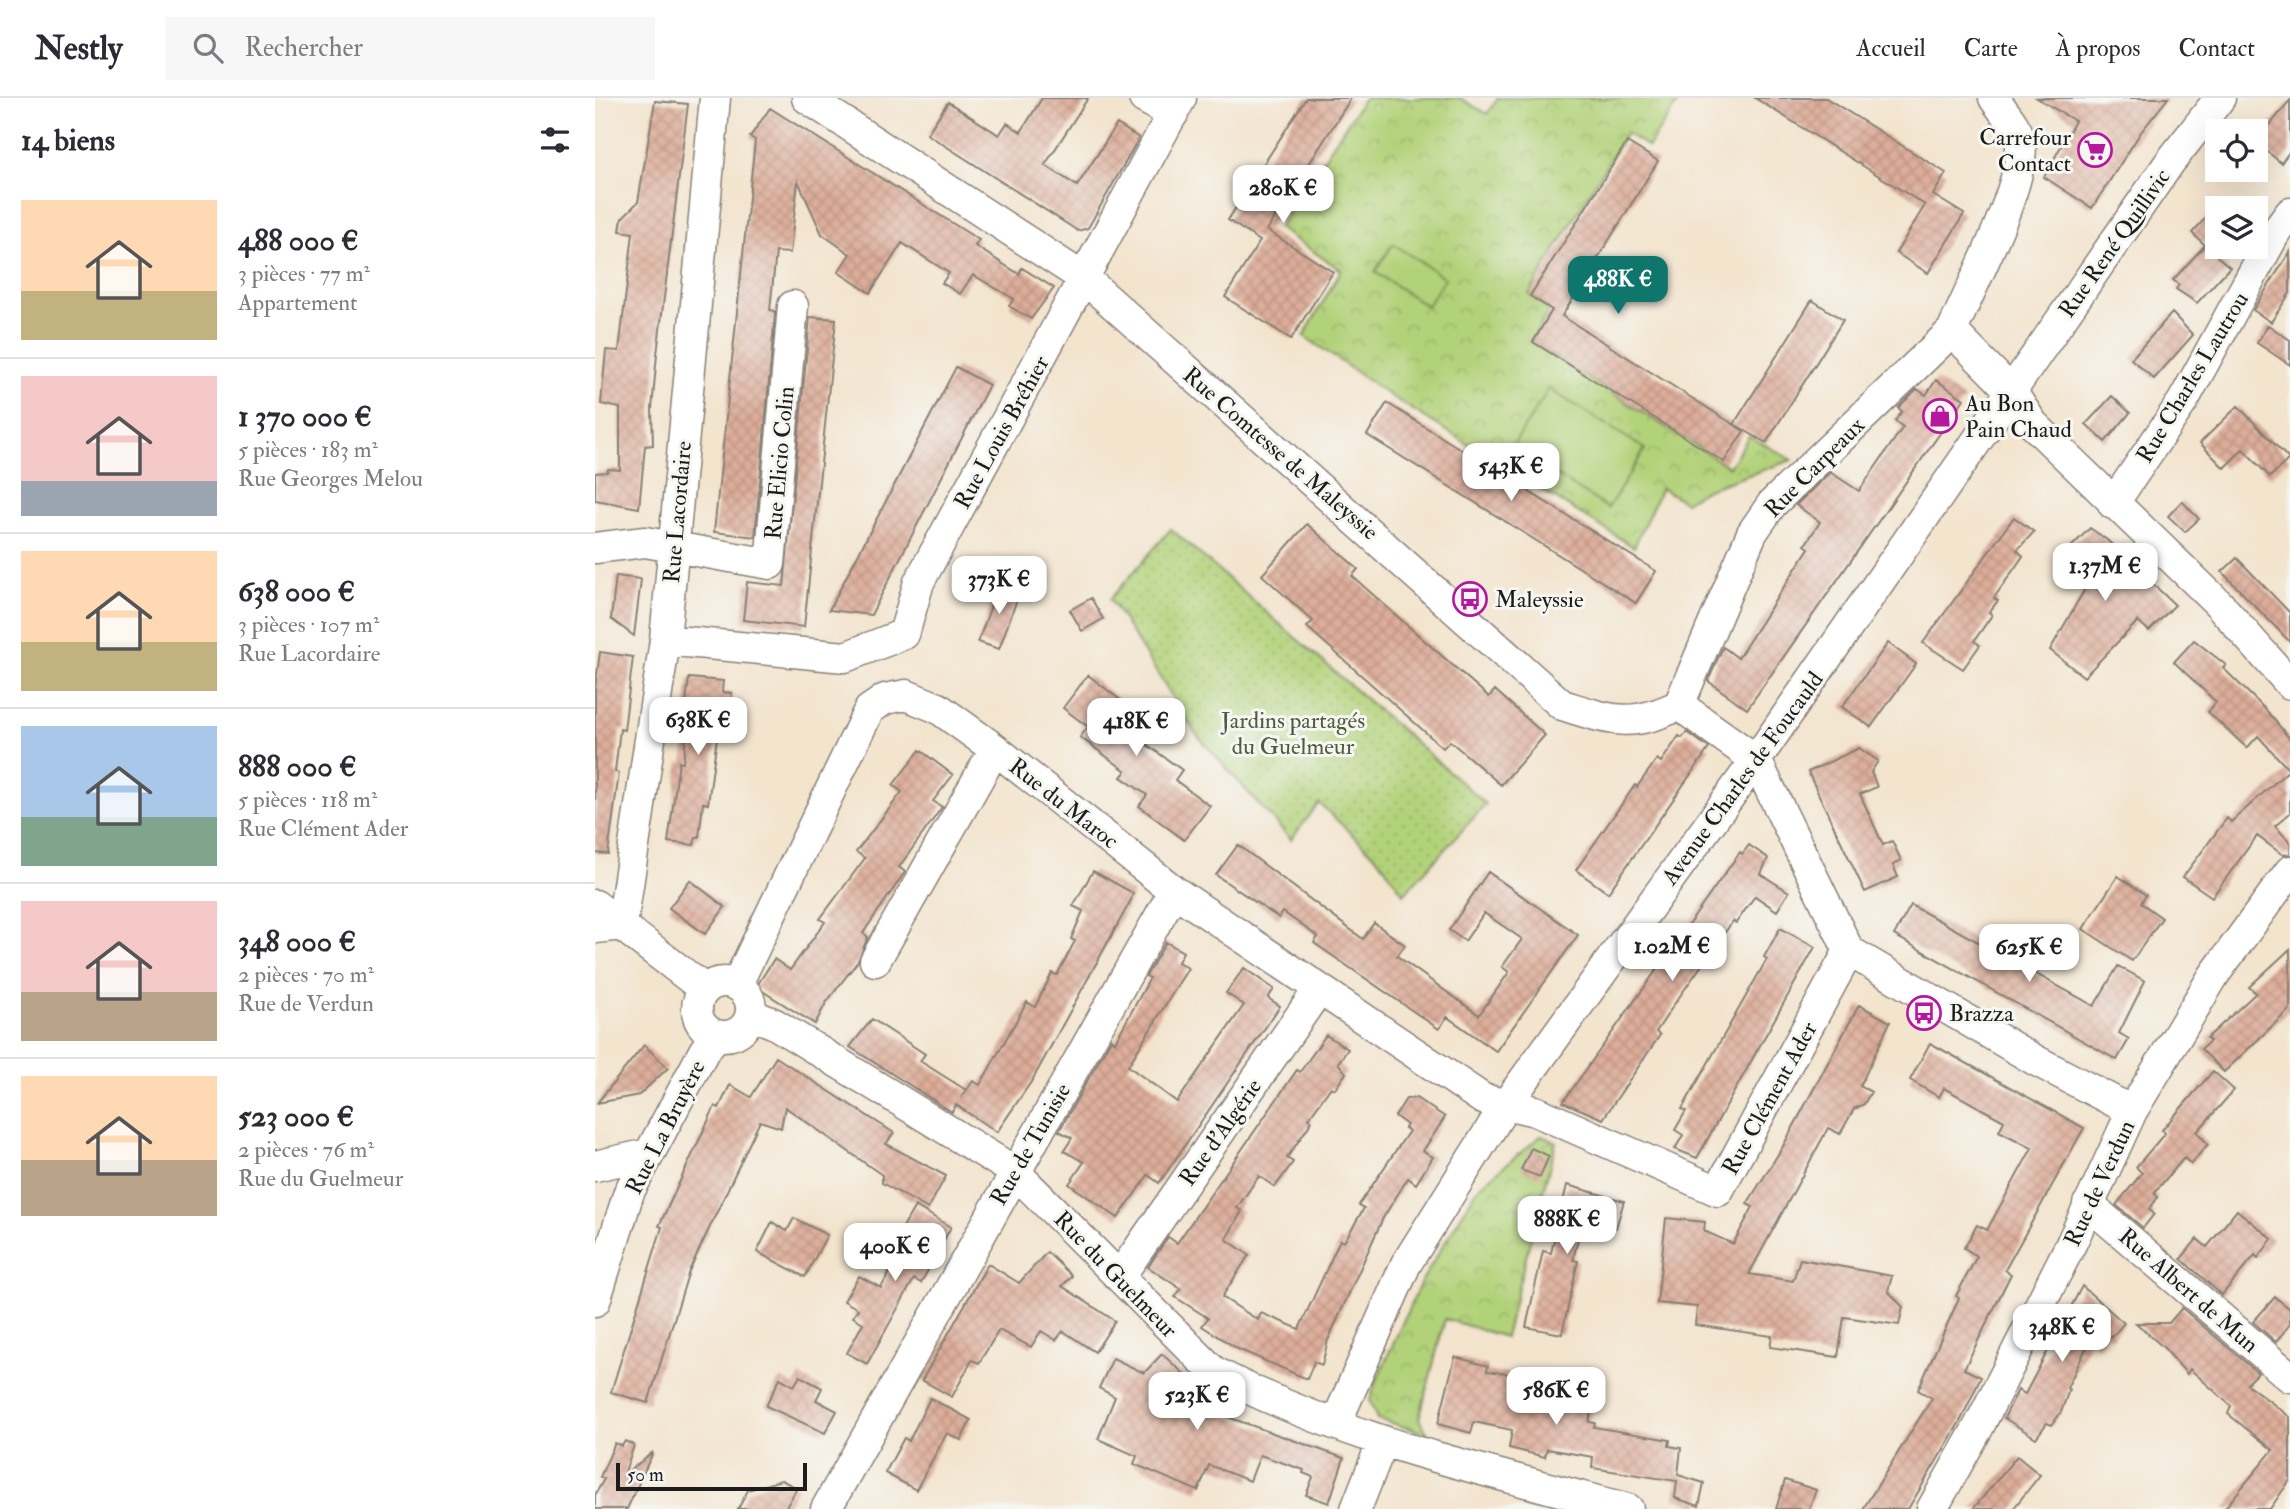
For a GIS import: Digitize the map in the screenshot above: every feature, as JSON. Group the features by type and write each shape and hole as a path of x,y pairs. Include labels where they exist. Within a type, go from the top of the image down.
{"street":[{"name":"Rue Lacordaire","path":"608,926 666,640 715,98"},
{"name":"Rue Comtesse de Maleyssie","path":"807,98 1085,279 1562,705 1614,721 1653,718 1679,705"},
{"path":"1144,98 1177,106"},
{"path":"1994,98 2019,136 2021,149 2017,177 1952,331 2011,391 2033,424 2218,603 2290,684"},
{"name":"Rue René Quillivic","path":"2011,391 2170,162 2220,98"},
{"name":"Rue Louis Bréhier","path":"666,640 845,657 904,634 919,582 1177,106"},
{"name":"Rue Charles Lautrou","path":"2113,504 2183,401 2274,235 2290,213"},
{"name":"Rue Elicio Colin","path":"674,547 770,564 793,306"},
{"name":"Rue Carpeaux","path":"1679,705 1752,533 1772,504 1952,331"},
{"name":"Avenue Charles de Foucauld","path":"1336,1423 1406,1264 1505,1106 1756,760 2011,391"},
{"path":"595,548 645,542 674,547"},
{"name":"Rue du Maroc","path":"737,984 869,710 885,699 906,695 938,708 995,749 1174,891 1483,1099 1505,1106"},
{"path":"1679,705 1756,760 1849,951 2035,1060 2132,1111"},
{"path":"875,961 995,749"},
{"name":"Rue de Verdun","path":"1932,1509 1979,1426 2072,1242 2132,1111 2214,975 2290,871"},
{"name":"Rue de Tunisie","path":"826,1509 1174,891"},
{"path":"595,905 608,926 704,989"},
{"name":"Rue Clément Ader","path":"1505,1106 1535,1111 1718,1191 1849,951"},
{"path":"720,981 737,984 749,997 751,1014 744,1028 731,1036 716,1036 701,1025 696,1006 704,989 720,981"},
{"name":"Rue d'Algérie","path":"1120,1276 1319,989"},
{"name":"Rue du Guelmeur","path":"751,1014 775,1024 1014,1171 1213,1371 1242,1387 1382,1443 1628,1509"},
{"name":"Rue La Bruyère","path":"595,1301 629,1192 716,1036"},
{"path":"595,1166 648,1154"},
{"name":"Rue Albert de Mun","path":"2088,1204 2285,1362"},
{"path":"1356,1509 1382,1443"}],"green space":[{"path":"1364,98 1460,98 1487,114 1498,98 1681,98 1648,147 1626,133 1529,294 1549,310 1531,342 1729,467 1749,436 1792,460 1705,490 1685,502 1661,488 1634,547 1392,397 1304,336 1341,270 1278,228"},
{"path":"1393,244 1445,278 1427,306 1375,272"},
{"path":"1549,389 1645,449 1608,508 1512,447"},
{"name":"Jardins partagés du Guelmeur","path":"1171,529 1486,804 1404,894 1380,861 1319,803 1291,840 1196,734 1110,599"},
{"path":"1541,1136 1556,1142 1505,1337 1445,1319 1419,1419 1428,1434 1377,1419 1370,1401 1375,1384 1420,1284 1478,1188"}],"building":[{"path":"1042,98 1088,98 1045,165 1077,186 1117,124 1139,138 1088,228 1078,231 927,134 948,102 999,135 1007,123 1021,132"},
{"path":"1306,98 1351,98 1267,230 1333,272 1291,339 1225,297 1260,241 1228,220"},
{"path":"1755,98 1826,98 1946,173 1933,195 1964,214 1928,273 1896,253 1925,205"},
{"path":"2037,98 2168,98 2141,132 2092,208 2044,177 2075,121"},
{"path":"2290,100 2290,151 2281,163 2268,152 2268,127"},
{"path":"655,101 688,104 657,354 652,409 653,445 645,446 639,508 595,500 595,473 607,472 608,469 620,470 620,408 601,404 606,350 619,351 633,233 620,231 622,218 638,202"},
{"path":"770,108 979,240 975,246 1019,274 1022,268 1054,288 1031,319 1009,306 1014,299 973,275 960,294 942,283 949,273 902,243 870,293 838,272 850,254 822,234 798,181 790,253 776,252 770,310 775,311 775,314 755,537 714,532 755,140 750,137"},
{"path":"1627,142 1658,161 1562,316 1744,431 1724,462 1533,342 1552,310 1530,296"},
{"path":"2205,218 2205,245 2192,233"},
{"path":"2205,245 2205,259 2221,259 2230,267 2197,303 2176,289 2179,285 2173,280"},
{"path":"2290,252 2290,293 2271,322 2253,310"},
{"path":"1812,300 1843,320 1766,443 1734,424"},
{"path":"2172,313 2193,335 2154,379 2131,359"},
{"path":"810,317 836,319 804,627 743,620 747,582 784,586"},
{"path":"2268,325 2290,340 2290,365 2257,343"},
{"path":"956,367 989,385 871,615 829,610"},
{"path":"1936,380 1964,399 1747,709 1708,681 1723,647 1738,658 1809,548 1805,545 1820,522 1796,505 1830,472 1859,491 1903,427 1895,421 1902,411 1898,408 1917,389 1926,395"},
{"path":"2112,396 2130,413 2105,442 2086,424"},
{"path":"1387,403 1656,571 1636,603 1367,435"},
{"path":"2238,406 2289,459 2270,477 2243,449 2224,468 2200,443"},
{"path":"2182,501 2199,519 2185,532 2168,516"},
{"path":"2014,517 2034,532 2017,550 2023,556 1994,598 1998,601 1989,612 1992,615 1974,641 1980,645 1963,669 1923,643"},
{"path":"1307,524 1358,569 1352,576 1425,641 1489,697 1495,690 1545,735 1501,785 1450,741 1443,748 1307,627 1313,621 1262,575"},
{"path":"2090,528 2107,540 2175,605 2149,631 2138,621 2084,677 2050,650 2090,580 2059,559"},
{"path":"2237,558 2290,613 2290,642 2222,572"},
{"path":"616,576 641,579 634,636 611,619"},
{"path":"999,583 1020,591 999,649 978,642"},
{"path":"1091,598 1103,619 1082,631 1070,610"},
{"path":"2194,640 2226,665 2223,668 2266,710 2290,739 2290,813 2275,826 2290,842 2290,854 2283,855 2257,836 2212,897 2183,877 2227,818 2231,822 2289,770 2258,736 2247,748 2208,712 2216,702 2174,662"},
{"path":"1888,643 1916,664 1871,727 1842,707"},
{"path":"600,652 633,657 624,730 620,729 615,772 619,773 608,854 595,853 595,689"},
{"path":"1088,675 1123,702 1116,711 1151,738 1146,744 1182,770 1175,780 1210,806 1184,840 1139,806 1147,795 1121,777 1126,771 1080,737 1088,727 1063,708"},
{"path":"689,678 723,681 722,692 732,693 728,732 718,730 708,804 703,803 699,837 696,837 694,845 668,842 679,762 683,763 689,711 685,710"},
{"path":"1687,732 1709,748 1608,893 1576,870 1635,785 1637,787 1657,759 1661,762 1679,736 1682,738"},
{"path":"1859,748 1878,761 1871,772 1877,787 1860,794 1883,845 1892,841 1901,860 1893,865 1898,877 1865,892 1808,772"},
{"path":"920,750 953,775 933,801 942,807 899,867 905,872 863,933 868,937 858,961 826,1003 815,1024 756,987 774,959 790,970 825,922 820,919 865,858 856,852 902,792 893,785"},
{"path":"1238,845 1363,939 1374,923 1405,945 1397,956 1479,1015 1509,972 1502,967 1522,939 1484,913 1465,941 1449,930 1488,872 1578,935 1496,1051 1447,1017 1439,1029 1314,943 1318,937 1283,912 1279,918 1216,875"},
{"path":"1749,845 1768,858 1761,874 1789,892 1777,911 1755,896 1736,923 1733,921 1675,1003 1656,1032 1660,1035 1603,1119 1563,1102 1740,852 1742,854"},
{"path":"1093,871 1133,893 1131,900 1033,1079 997,1132 956,1105 952,1112 850,1047 872,1019 925,1054 920,1061 966,1090 961,1098 973,1081 980,1085 1027,1002 1035,1007 1052,973 1057,975 1075,941 1071,939 1083,911 1073,906"},
{"path":"2118,876 2146,895 2141,903 2162,918 2132,961 2083,929"},
{"path":"690,880 725,907 705,934 669,908"},
{"path":"1911,905 2094,1006 2118,966 2145,981 2119,1033 2129,1039 2117,1060 1894,935"},
{"path":"1780,928 1815,947 1697,1158 1675,1149 1683,1135 1675,1130 1686,1111 1682,1109 1767,959 1764,957"},
{"path":"1166,942 1183,952 1178,962 1188,968 1128,1066 1177,1102 1244,1005 1226,993 1244,968 1274,989 1268,998 1280,1006 1159,1183 1148,1175 1118,1218 1069,1184 1084,1162 1064,1151 1072,1138 1059,1131 1111,1039 1115,1042 1150,978 1146,976"},
{"path":"2290,949 2290,1009 2224,1072 2201,1049 2210,1041 2207,1038 2256,993 2249,987"},
{"path":"1859,1005 1890,1022 1860,1086 1871,1092 1864,1104 1854,1109 1840,1134 1828,1128 1749,1274 1793,1281 1800,1259 1892,1276 1888,1291 1903,1307 1899,1325 1844,1317 1838,1357 1770,1347 1772,1336 1695,1325 1697,1307 1657,1303 1666,1218 1705,1222 1704,1231 1733,1244 1753,1207 1747,1204 1782,1148"},
{"path":"1326,1035 1348,1049 1338,1063 1346,1073 1335,1089 1331,1087 1309,1118 1312,1121 1287,1158 1293,1162 1275,1187 1259,1176 1237,1208 1242,1211 1226,1239 1249,1255 1222,1297 1258,1320 1261,1313 1299,1329 1340,1240 1344,1242 1364,1208 1359,1205 1409,1131 1405,1128 1407,1125 1395,1116 1406,1099 1416,1098 1445,1117 1423,1151 1433,1157 1416,1184 1408,1178 1383,1218 1328,1340 1322,1365 1314,1362 1307,1379 1238,1349 1202,1326 1208,1318 1175,1297 1181,1289 1148,1267 1168,1237 1177,1243 1297,1070 1300,1072"},
{"path":"1930,1043 2084,1128 2005,1270 2011,1274 1964,1369 1981,1377 1961,1420 1908,1509 1863,1509 1932,1398 1918,1390 1959,1298 1956,1296 1977,1256 1964,1248 1977,1225 1987,1230 2032,1148 1999,1131 2004,1121 1944,1088 1939,1097 1910,1080"},
{"path":"644,1045 668,1068 639,1095 597,1103"},
{"path":"776,1057 894,1133 886,1144 946,1176 928,1209 882,1183 882,1175 785,1107 781,1128 760,1121 689,1271 648,1403 611,1392 662,1227 659,1226 715,1106 719,1108 730,1085 751,1097"},
{"path":"2213,1071 2234,1090 2197,1132 2208,1144 2191,1164 2184,1158 2154,1193 2158,1197 2149,1209 2154,1214 2143,1228 2116,1205 2142,1173 2136,1167 2165,1133 2162,1130"},
{"path":"1531,1148 1549,1156 1540,1177 1521,1170"},
{"path":"1567,1185 1624,1201 1616,1228 1582,1223 1573,1260 1578,1261 1562,1334 1526,1327 1543,1251 1551,1253"},
{"path":"915,1206 951,1227 921,1283 914,1279 867,1364 847,1353 863,1323 853,1317 858,1309 844,1301 859,1276 881,1288 912,1232 903,1227"},
{"path":"2237,1210 2272,1239 2258,1258 2255,1255 2222,1295 2181,1259 2197,1239 2207,1247"},
{"path":"794,1218 827,1235 805,1277 757,1252 772,1222 787,1231"},
{"path":"1047,1252 1072,1276 1062,1286 1115,1321 1095,1352 1063,1331 1056,1340 1041,1331 1031,1347 999,1330 979,1363 972,1360 952,1397 922,1380 988,1264 1019,1283"},
{"path":"2082,1286 2124,1323 2111,1338 2107,1335 2098,1347 2090,1340 2067,1388 2069,1390 2061,1412 2052,1425 2047,1423 2036,1438 2004,1418 2018,1390 2025,1394"},
{"path":"2275,1297 2290,1309 2290,1324 2276,1342 2253,1322"},
{"path":"2182,1308 2258,1373 2247,1384 2290,1417 2290,1480 2270,1509 2224,1509 2273,1450 2228,1414 2231,1406 2190,1369 2187,1374 2164,1348 2136,1323 2169,1323"},
{"path":"1162,1354 1192,1381 1184,1391 1222,1415 1344,1458 1329,1503 1306,1495 1313,1477 1303,1473 1304,1470 1260,1455 1250,1481 1209,1465 1198,1491 1134,1464 1137,1456 1098,1439 1115,1397 1099,1388 1113,1358 1144,1373"},
{"path":"1455,1357 1488,1366 1487,1371 1517,1375 1515,1379 1534,1384 1531,1400 1591,1411 1589,1422 1595,1423 1594,1427 1670,1440 1669,1446 1681,1448 1678,1475 1704,1483 1699,1506 1675,1498 1677,1481 1592,1468 1593,1457 1547,1449 1545,1457 1509,1448 1512,1430 1474,1422 1471,1433 1438,1424"},
{"path":"800,1376 822,1388 816,1400 837,1411 825,1433 766,1406 780,1378 794,1386"},
{"path":"930,1398 971,1420 961,1440 947,1433 916,1490 885,1473 904,1438 909,1441"},
{"path":"625,1441 634,1445 624,1475 653,1452 627,1509 595,1509 595,1495 604,1479 600,1477 615,1443 622,1446"},
{"path":"2017,1456 2040,1475 2013,1509 1973,1509"},
{"path":"781,1480 797,1488 785,1509 738,1509 748,1490"},
{"path":"1785,1480 1816,1490 1809,1509 1776,1509"}],"place":[{"name":"Carrefour Contact","path":"2095,150"},
{"name":"Au Bon Pain Chaud","path":"1940,416"},
{"name":"Maleyssie","path":"1470,599"},
{"name":"Brazza","path":"1924,1013"}]}
